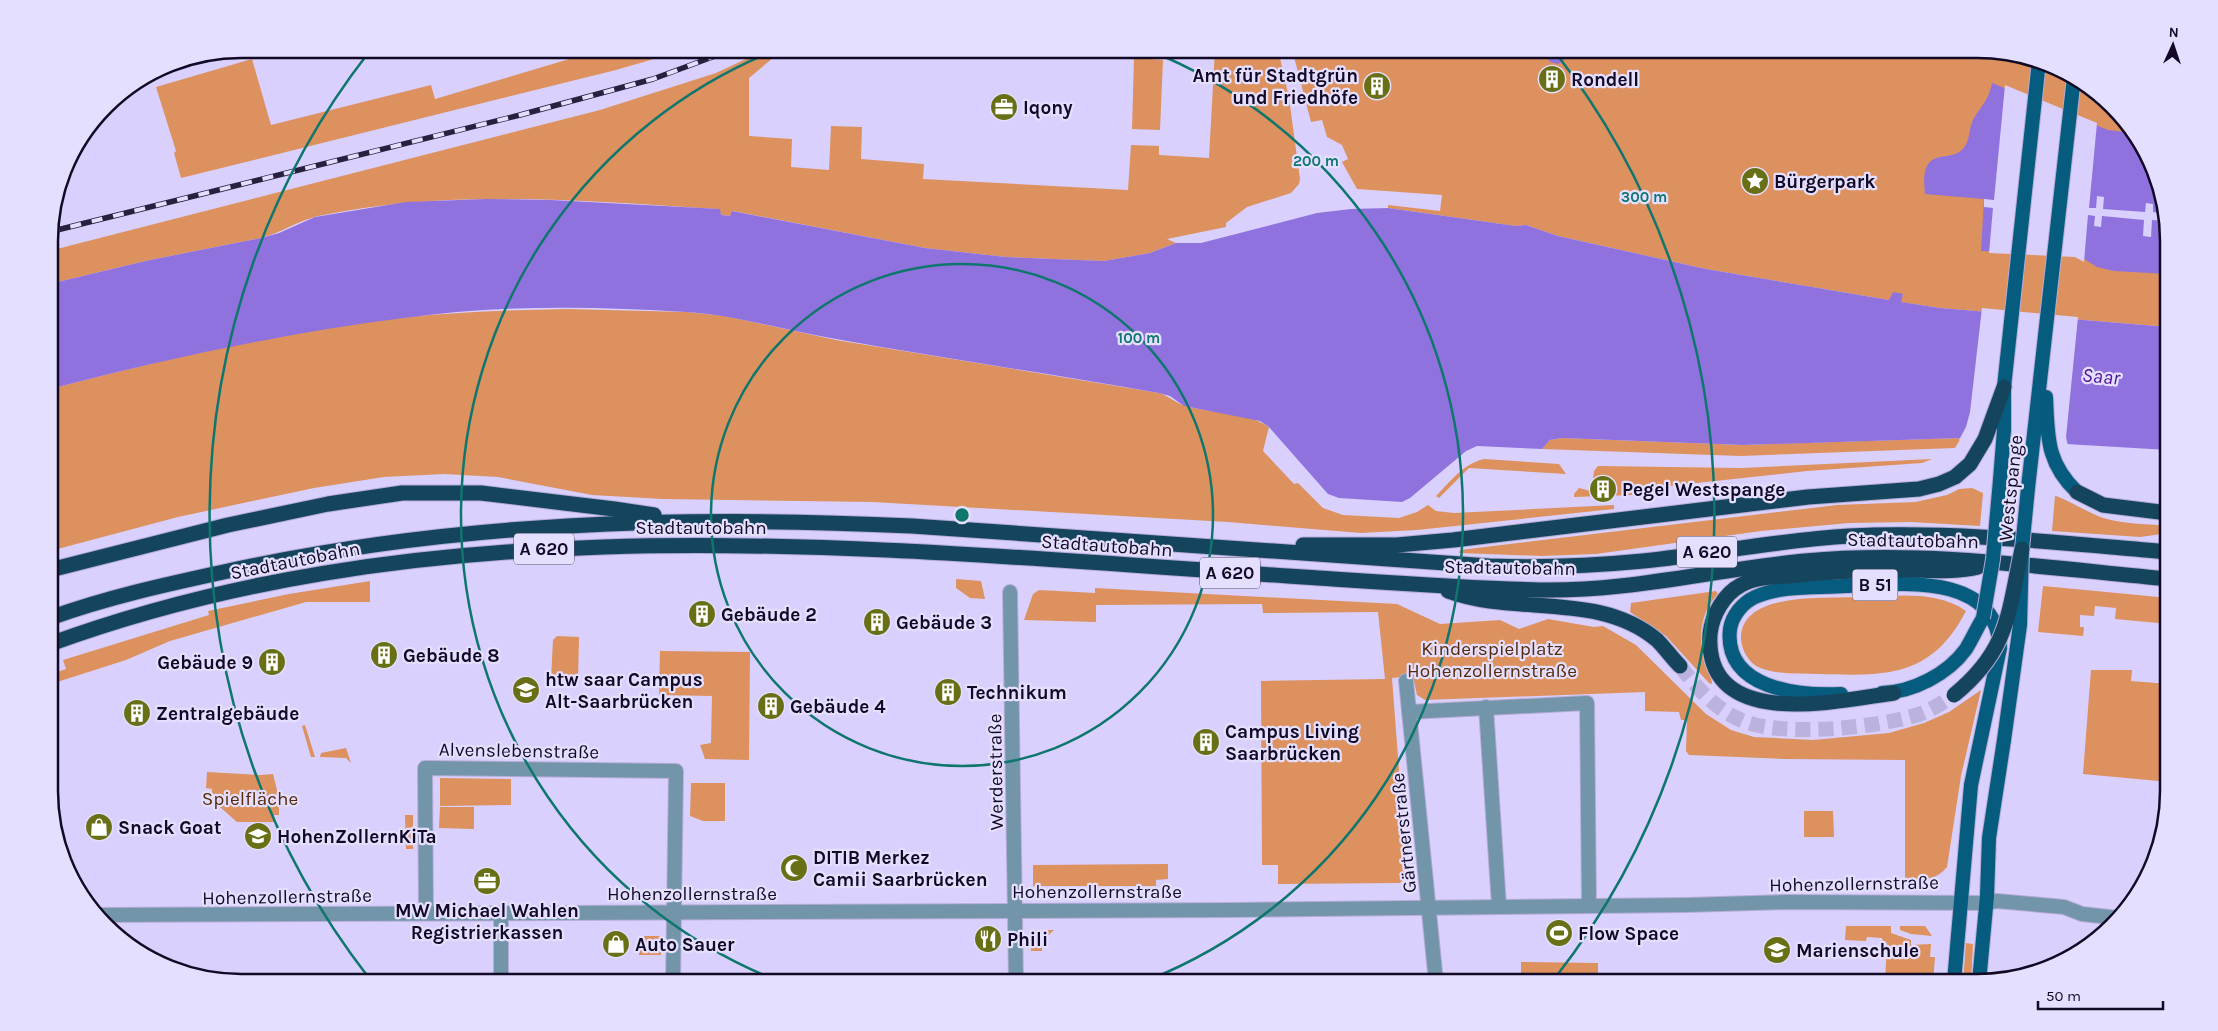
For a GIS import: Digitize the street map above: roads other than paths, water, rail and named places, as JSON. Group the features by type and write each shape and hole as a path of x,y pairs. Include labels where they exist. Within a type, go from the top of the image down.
{"highway":[{"path":"1246,548 1329,544 1397,545 1808,496 1919,489 1939,484 1955,477 1970,464 1985,439 2004,387"},
{"path":"2077,492 2103,505 2160,511"},
{"path":"58,568 228,525 328,504 402,493 481,493 614,508 685,521"},
{"name":"Stadtautobahn","path":"58,616 130,593 282,559 366,545 517,528 685,521 828,522 912,526 1469,565 1541,568 1644,561 1802,540 1893,535 1996,537 2160,551"},
{"name":"Stadtautobahn","path":"58,641 138,616 287,580 368,566 521,550 685,546 790,547 1433,586 1544,590 1604,588 1805,561 1911,558 1994,562 2160,578"},
{"path":"1954,695 1985,665 2004,630 2022,549"},
{"path":"1894,693 1821,703 1781,697 1754,700 1737,692 1726,683 1713,660 1710,632 1719,605 1741,585 1764,578 1806,574 1968,569 1994,562"},
{"path":"1433,586 1463,597 1493,603 1602,612 1622,619 1646,632 1680,666"}],"main road":[{"name":"Westspange","path":"1894,693 1918,686 1940,672 1965,650 1983,618 1993,559 2004,430 2004,387 2037,68"},
{"name":"Westspange","path":"1980,974 1989,838 2020,626 2022,549 2073,85"},
{"path":"2072,104 2077,87"},
{"path":"2044,358 2048,447 2066,481 2077,492"},
{"name":"B 51","path":"1781,697 1754,679 1734,658 1730,646 1731,625 1736,614 1754,598 1795,588 1912,584 1942,586 1961,592 1978,602 1990,613 1999,630 2000,648 1971,785 1955,974"}],"street":[{"name":"Werderstraße","path":"1010,592 1016,974"},
{"name":"Gärtnerstraße","path":"1406,681 1435,974"},
{"path":"1409,712 1486,707 1587,704 1589,905"},
{"path":"1486,707 1499,906"},
{"name":"Alvenslebenstraße","path":"426,913 425,768 676,771 674,912"},
{"name":"Hohenzollernstraße","path":"106,914 1016,910 1900,901 1986,903 1997,900 2064,907 2082,914 2110,917"},
{"path":"673,974 674,912"},
{"path":"501,913 502,974"}],"water":[{"path":"1548,58 1565,58 1558,64 1550,62"},
{"path":"1992,83 2108,130 2125,132 2147,171 2157,205 2160,229 2160,274 2114,271 2097,267 2076,254 1981,251 1984,199 1925,194 1924,177 1927,167 1932,161 1959,152 1965,146 1973,120 1987,99"},
{"name":"Saar","path":"486,199 551,200 720,209 721,215 730,216 732,211 925,248 1006,257 1104,261 1150,253 1176,243 1201,243 1317,213 1351,209 1388,208 1516,226 1526,225 1558,236 1706,269 1889,300 1893,292 1903,294 1901,302 1940,308 2160,326 2160,450 1961,438 1743,445 1562,438 1550,440 1542,449 1477,446 1466,451 1410,498 1402,502 1339,498 1328,494 1269,427 1260,421 1184,406 1170,396 1159,393 817,336 724,316 686,312 616,309 545,308 474,311 359,324 226,348 137,367 58,387 58,282 150,260 261,238 279,233 315,217 406,202"}],"tunnel":[{"path":"1680,666 1700,690 1724,711 1743,721 1781,729 1829,729 1899,720 1927,711 1954,695"}],"railway":[{"path":"58,230 520,115 653,79 710,58"}],"place":[{"name":"Rondell","path":"1552,79"},
{"name":"Amt für Stadtgrün und Friedhöfe","path":"1377,86"},
{"name":"Iqony","path":"1004,107"},
{"name":"Bürgerpark","path":"1755,181"},
{"name":"Pegel Westspange","path":"1603,489"},
{"name":"Gebäude 2","path":"702,614"},
{"name":"Gebäude 3","path":"877,622"},
{"name":"Gebäude 8","path":"384,655"},
{"name":"Gebäude 9","path":"272,662"},
{"name":"htw saar Campus Alt-Saarbrücken","path":"526,690"},
{"name":"Technikum","path":"948,692"},
{"name":"Gebäude 4","path":"771,706"},
{"name":"Zentralgebäude","path":"137,713"},
{"name":"Campus Living Saarbrücken","path":"1206,742"},
{"name":"Snack Goat","path":"99,827"},
{"name":"HohenZollernKiTa","path":"258,836"},
{"name":"DITIB Merkez Camii Saarbrücken","path":"794,868"},
{"name":"MW Michael Wahlen Registrierkassen","path":"487,881"},
{"name":"Flow Space","path":"1559,933"},
{"name":"Phili","path":"988,939"},
{"name":"Auto Sauer","path":"616,944"},
{"name":"Marienschule","path":"1777,950"}],"park label":[{"name":"Kinderspielplatz Hohenzollernstraße","path":"1492,659"},
{"name":"Spielfläche","path":"250,798"}]}
